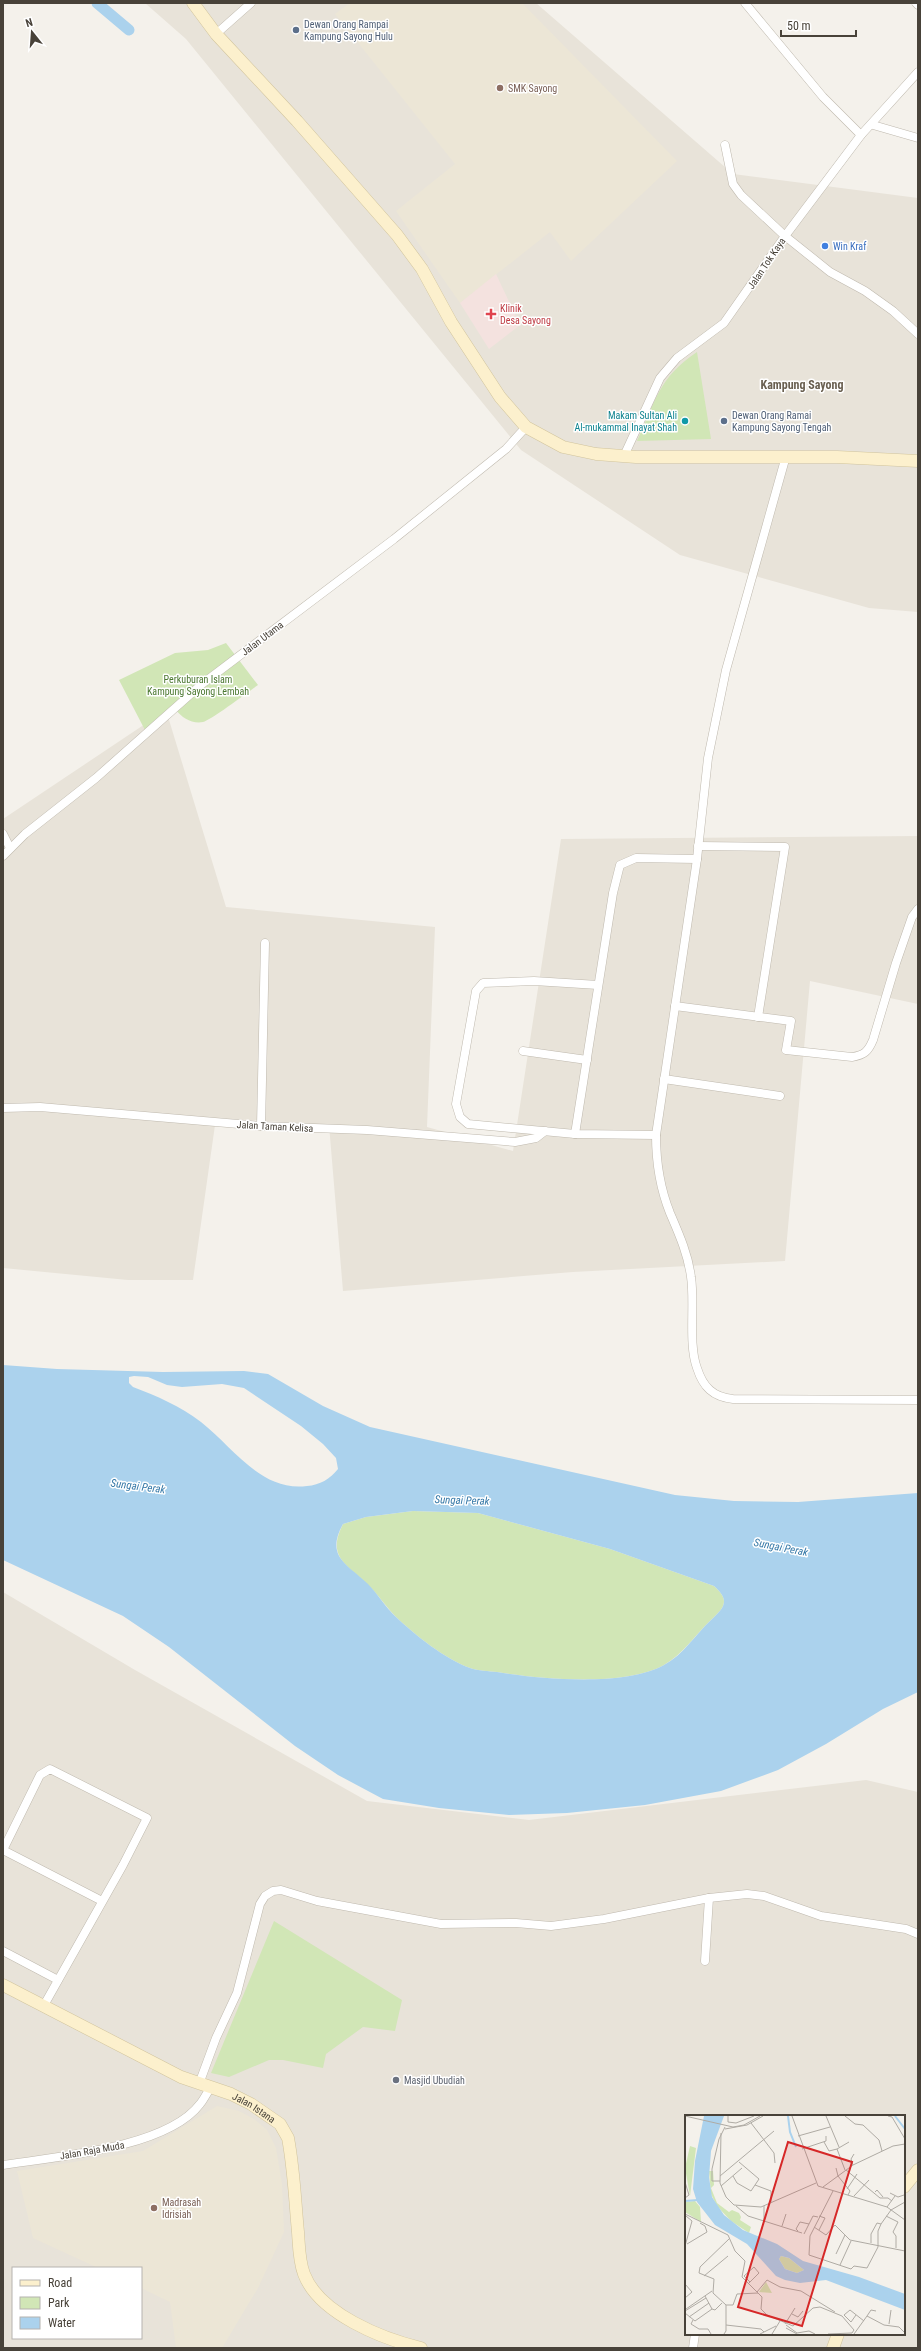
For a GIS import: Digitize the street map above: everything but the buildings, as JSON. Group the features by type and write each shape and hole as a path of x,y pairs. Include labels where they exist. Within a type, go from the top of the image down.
{"main road":[{"path":"193,3 216,34 297,121 397,235 422,269 451,322 500,397 526,427 563,446 596,454 624,456 786,456 918,461"},
{"name":"Jalan Istana","path":"3,1985 130,2052 204,2086 231,2094 269,2114 280,2124 288,2138 300,2262 310,2287 322,2300 348,2319 391,2339 421,2348"},
{"path":"905,2186 918,2170"},
{"path":"832,2348 838,2335"}],"street":[{"path":"216,34 251,3"},
{"path":"745,3 823,97 861,135"},
{"name":"Jalan Tok Kaya","path":"624,456 660,378 677,358 724,323 785,236 861,135 873,125 918,72"},
{"path":"873,125 918,138"},
{"path":"725,145 733,184 741,195 785,236 830,272 865,291 893,311 918,334"},
{"name":"Jalan Utama","path":"3,856 10,848 96,778 202,684 400,535 506,449 526,427"},
{"path":"786,456 726,670 708,758 698,846 656,1135 661,1184 687,1256 691,1278 696,1367 711,1392 720,1398 733,1399 918,1400"},
{"path":"3,834 10,848"},
{"path":"698,846 784,848 758,1017"},
{"path":"575,1134 613,892 620,865 636,858 696,858"},
{"path":"675,1006 791,1021 786,1050 852,1057 862,1055 868,1051 873,1040 896,963 912,917 918,909"},
{"path":"261,1126 265,943"},
{"path":"598,985 495,981 483,983 476,991 456,1104 460,1117 468,1124 575,1134 656,1135"},
{"path":"523,1051 587,1060"},
{"path":"664,1079 780,1096"},
{"name":"Jalan Taman Kelisa","path":"3,1108 40,1107 261,1126 367,1130 515,1142 536,1138 544,1131"},
{"path":"43,2007 102,1901 124,1865 147,1818 50,1769 40,1775 3,1850 102,1901"},
{"name":"Jalan Raja Muda","path":"3,2165 126,2145 151,2136 191,2113 200,2104 216,2038 237,1993 260,1904 265,1896 273,1891 281,1890 317,1901 441,1924 516,1923 551,1926 604,1919 709,1898"},
{"path":"705,1961 709,1898 731,1895 764,1896 821,1916 906,1929 918,1934"},
{"path":"3,1950 58,1980"},
{"path":"693,2348 695,2335"}],"shaded area":[{"path":"145,3 536,3 733,174 918,198 918,612 869,608 680,555 521,450 186,39"},
{"name":"SMK Sayong","path":"350,3 522,3 677,161 571,261 550,232 460,303 396,211 455,164 335,14"},
{"name":"Klinik Desa Sayong","path":"496,274 520,325 489,349 460,303"},
{"path":"166,710 226,907 435,927 427,1127 513,1151 561,839 918,836 918,1004 810,981 785,1261 573,1272 343,1291 329,1125 216,1118 193,1280 128,1280 3,1268 3,819"},
{"path":"3,1592 135,1670 367,1801 529,1820 866,1780 918,1792 918,2348 3,2348"},
{"name":"Madrasah Idrisiah","path":"217,2106 239,2111 254,2119 267,2130 276,2148 282,2184 284,2232 258,2288 222,2348 176,2348 170,2302 142,2288 142,2267 96,2267 33,2238 17,2171 143,2151"}],"green space":[{"path":"697,352 711,439 637,441 654,402 666,381 684,361"},
{"name":"Perkuburan Islam Kampung Sayong Lembah","path":"226,643 258,685 203,722 188,720 181,716 176,710 146,732 119,680 175,653 208,650"},
{"path":"413,1511 478,1513 610,1549 714,1586 723,1596 724,1604 719,1612 671,1661 647,1672 606,1679 559,1679 473,1669 460,1664 441,1653 412,1631 392,1613 372,1589 346,1565 338,1553 338,1536 343,1524 366,1517"},
{"path":"274,1921 402,2000 395,2031 363,2027 326,2054 323,2068 283,2060 269,2060 229,2077 211,2073"}],"water":[{"name":"Sungai Perak","path":"3,1365 57,1369 163,1372 244,1371 268,1374 323,1406 370,1427 675,1495 734,1501 798,1502 918,1493 918,1692 883,1709 826,1744 778,1770 721,1791 645,1805 567,1813 509,1815 439,1808 383,1799 338,1775 295,1746 169,1647 123,1616 3,1560","holes":["129,1377 148,1377 167,1385 182,1387 222,1384 244,1388 301,1426 323,1444 336,1458 338,1469 332,1476 324,1481 312,1485 291,1486 276,1482 249,1466 213,1432 193,1416 168,1402 133,1387 129,1383","413,1511 478,1513 610,1549 714,1586 723,1596 724,1604 719,1612 677,1656 664,1665 647,1672 606,1679 559,1679 473,1669 460,1664 441,1653 412,1631 392,1613 368,1584 346,1565 337,1552 336,1544 343,1524 366,1517"]}],"waterway":[{"path":"97,3 129,30"}],"place":[{"name":"Dewan Orang Rampai Kampung Sayong Hulu","path":"296,30"},
{"name":"SMK Sayong","path":"500,88"},
{"name":"Win Kraf","path":"825,246"},
{"name":"Klinik Desa Sayong","path":"491,314"},
{"name":"Makam Sultan Ali Al-mukammal Inayat Shah","path":"685,421"},
{"name":"Dewan Orang Ramai Kampung Sayong Tengah","path":"724,421"},
{"name":"Masjid Ubudiah","path":"396,2080"},
{"name":"Madrasah Idrisiah","path":"154,2208"}],"district":[{"name":"Kampung Sayong","path":"802,385"}]}
